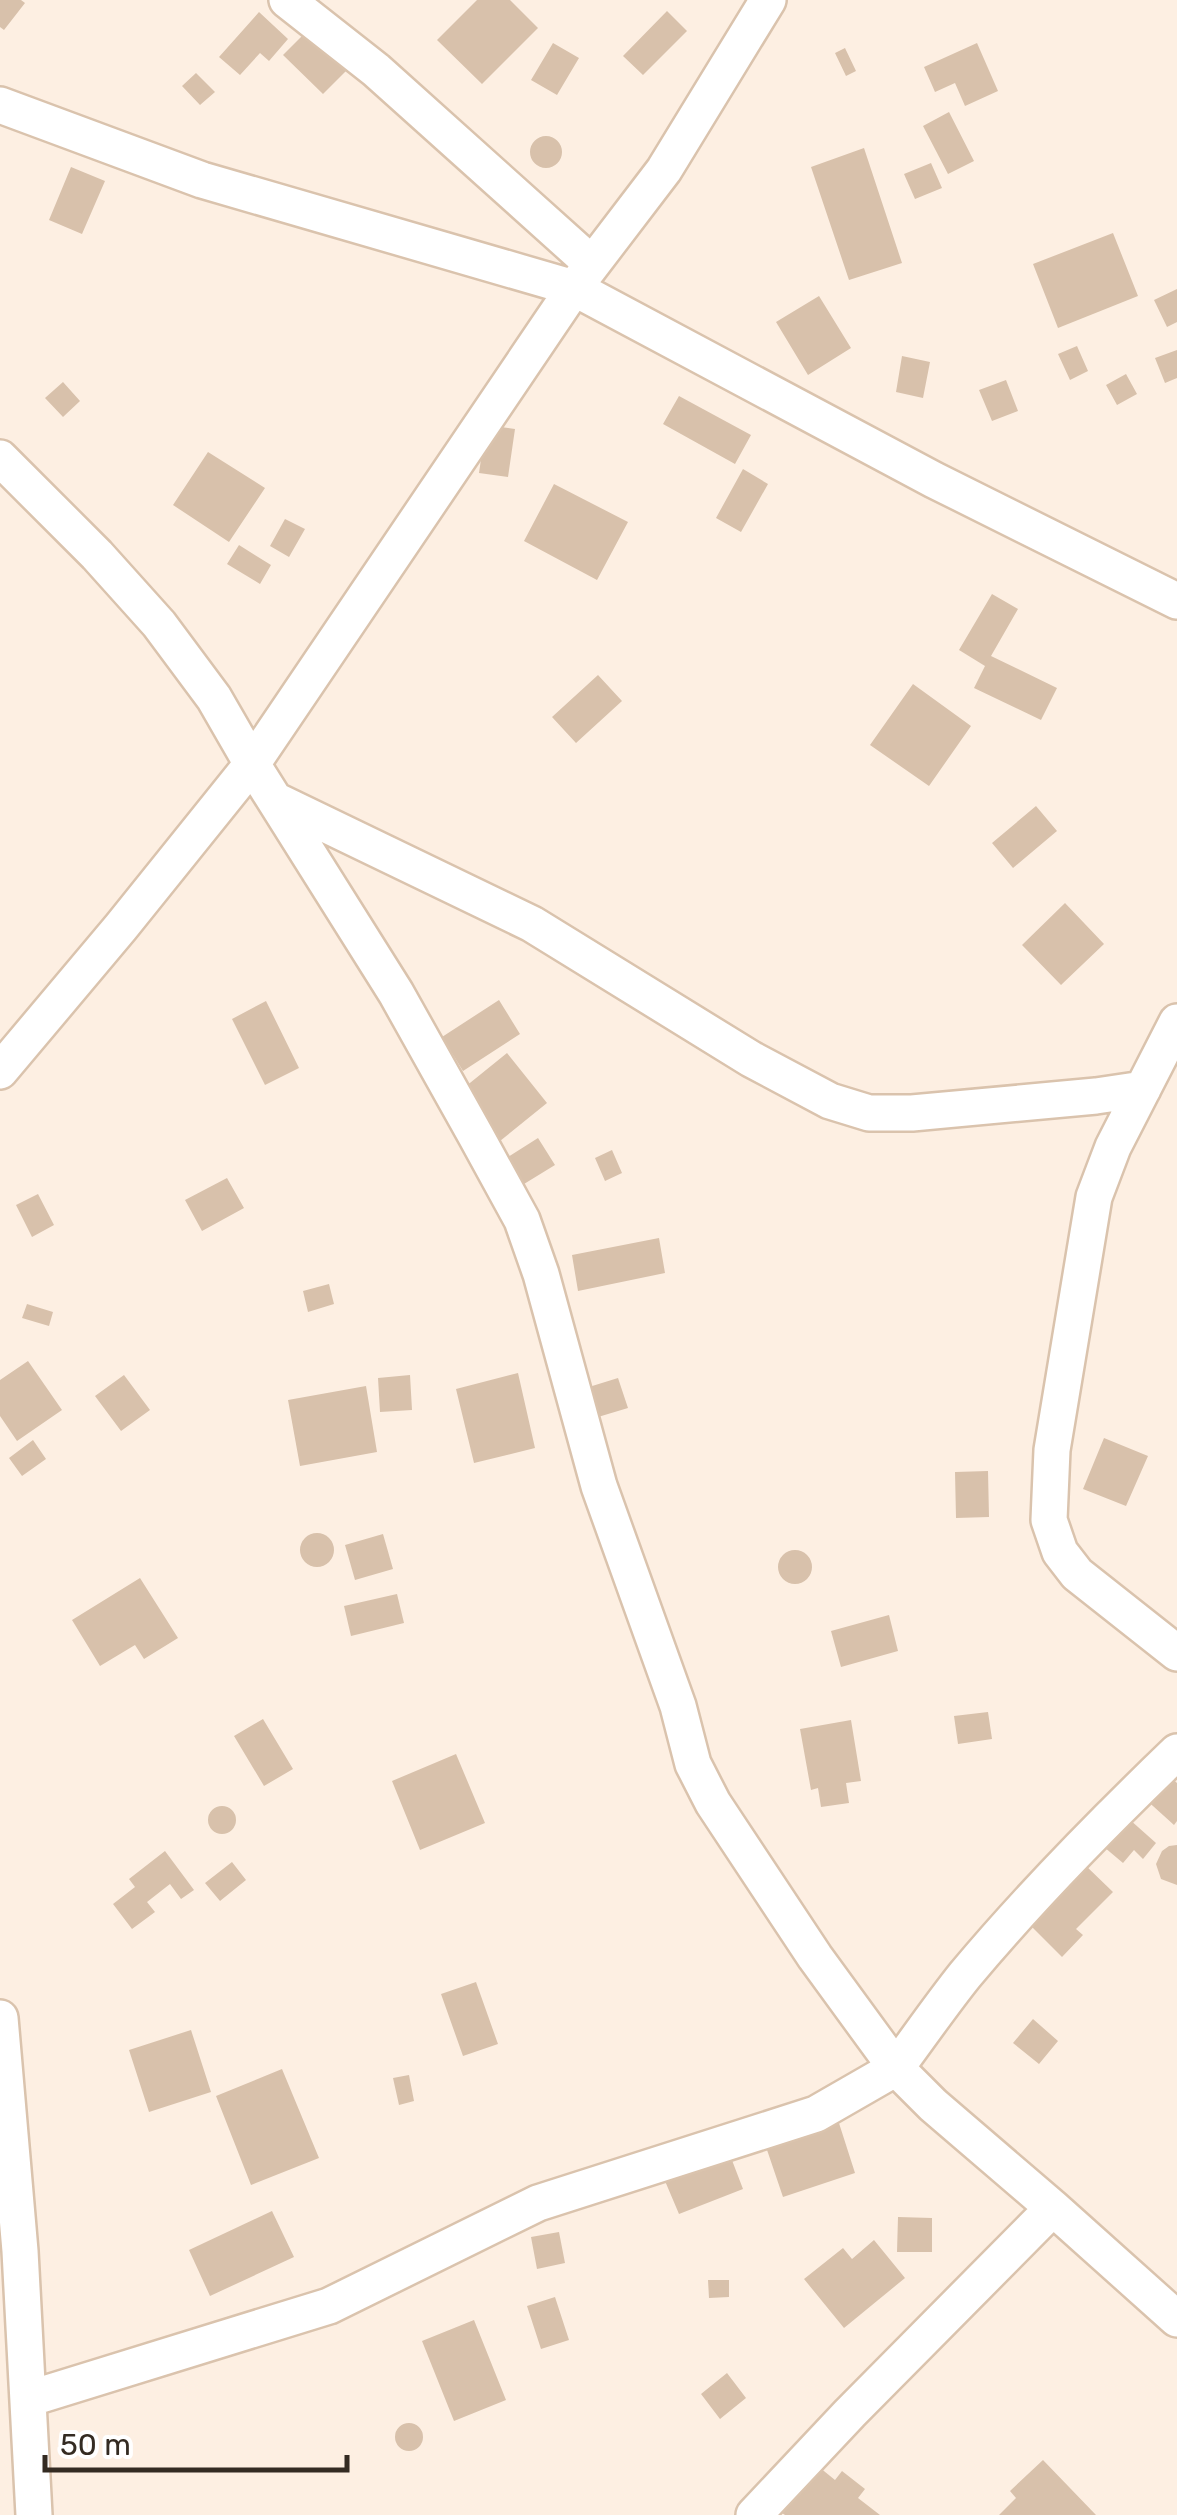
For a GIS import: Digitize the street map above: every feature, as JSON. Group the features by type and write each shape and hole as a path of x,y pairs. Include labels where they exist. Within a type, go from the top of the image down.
{"street":[{"path":"287,0 376,70 583,276 934,480 1177,601"},
{"path":"0,1071 252,764 583,276 664,170 768,0"},
{"path":"0,105 202,180 583,276"},
{"path":"0,458 159,624 214,698 396,993 522,1220 541,1274 599,1486 678,1706 693,1764 714,1803 815,1957 896,2068 1177,2319"},
{"path":"274,800 532,924 751,1058 830,1101 869,1113 912,1113 1143,1088"},
{"path":"1175,1031 1113,1147 1094,1197 1052,1450 1049,1520 1060,1552 1077,1574 1177,1653"},
{"path":"28,2400 329,2306 538,2202 816,2114 896,2068 964,1978 1030,1902 1177,1752"},
{"path":"0,2018 20,2250 34,2515"},
{"path":"754,2515 1053,2208"}],"building":[{"path":"0,0 25,3 4,30 0,27"},
{"path":"477,0 510,0 538,28 482,84 437,40"},
{"path":"667,11 687,31 643,75 623,56"},
{"path":"259,12 288,39 269,61 260,53 240,75 219,57"},
{"path":"306,32 346,71 323,94 283,55"},
{"path":"553,43 579,58 557,95 531,80"},
{"path":"977,43 998,91 965,106 955,83 935,92 924,67"},
{"path":"845,48 856,71 846,76 835,53"},
{"path":"196,73 215,92 200,105 182,86"},
{"path":"949,112 974,161 948,174 923,126"},
{"path":"546,136 557,141 562,152 557,163 546,168 535,163 530,152 535,141"},
{"path":"864,148 902,263 849,280 811,167"},
{"path":"931,163 942,188 915,199 904,174"},
{"path":"71,167 105,181 82,234 49,220"},
{"path":"1113,233 1138,296 1058,328 1033,264"},
{"path":"1177,289 1177,322 1167,327 1154,300"},
{"path":"819,296 851,348 808,375 776,322"},
{"path":"1077,346 1088,371 1070,380 1058,354"},
{"path":"1177,350 1177,378 1165,383 1155,358"},
{"path":"902,356 930,362 923,398 896,392"},
{"path":"1126,374 1137,394 1117,405 1106,385"},
{"path":"1006,380 1018,411 992,421 979,390"},
{"path":"63,382 80,401 63,417 45,398"},
{"path":"679,396 751,435 735,464 663,424"},
{"path":"486,425 515,429 508,477 479,473"},
{"path":"208,452 265,488 229,542 173,505"},
{"path":"743,469 768,484 741,532 716,518"},
{"path":"554,484 628,522 597,580 524,541"},
{"path":"285,519 305,529 289,557 270,546"},
{"path":"239,545 271,565 260,584 227,564"},
{"path":"992,594 1018,609 991,656 1057,688 1041,720 974,688 985,666 959,650"},
{"path":"598,675 622,701 576,743 552,717"},
{"path":"913,684 971,726 929,786 870,745"},
{"path":"1036,806 1057,831 1013,868 992,843"},
{"path":"1065,903 1104,944 1061,985 1022,945"},
{"path":"499,1000 520,1034 463,1071 442,1037"},
{"path":"266,1001 299,1068 265,1085 232,1019"},
{"path":"507,1053 547,1103 500,1141 460,1091"},
{"path":"538,1138 555,1165 524,1184 508,1157"},
{"path":"612,1150 622,1173 605,1181 595,1158"},
{"path":"227,1178 244,1208 202,1231 185,1200"},
{"path":"38,1194 54,1225 32,1237 16,1205"},
{"path":"659,1238 665,1273 578,1291 572,1255"},
{"path":"329,1284 334,1304 308,1312 303,1291"},
{"path":"27,1304 53,1312 49,1326 22,1318"},
{"path":"28,1361 62,1410 17,1441 0,1416 0,1380"},
{"path":"518,1373 535,1448 474,1463 456,1389"},
{"path":"124,1375 150,1410 121,1431 95,1396"},
{"path":"410,1375 412,1410 380,1412 378,1378"},
{"path":"618,1378 628,1408 598,1417 589,1387"},
{"path":"366,1386 377,1452 300,1466 288,1400"},
{"path":"1104,1438 1148,1456 1126,1506 1083,1489"},
{"path":"33,1440 46,1459 22,1476 9,1458"},
{"path":"988,1471 989,1517 956,1518 955,1472"},
{"path":"317,1533 329,1538 334,1550 329,1562 317,1567 305,1562 300,1550 305,1538"},
{"path":"383,1534 393,1569 355,1580 345,1545"},
{"path":"795,1550 807,1555 812,1567 807,1579 795,1584 783,1579 778,1567 783,1555"},
{"path":"140,1578 178,1638 144,1659 135,1645 100,1666 72,1620"},
{"path":"397,1594 404,1623 351,1636 344,1606"},
{"path":"889,1615 898,1651 841,1667 831,1631"},
{"path":"988,1712 992,1739 958,1744 954,1716"},
{"path":"263,1719 293,1769 264,1786 234,1736"},
{"path":"851,1720 861,1781 846,1783 849,1803 821,1807 818,1788 811,1790 800,1729"},
{"path":"456,1754 485,1823 420,1850 392,1781"},
{"path":"1165,1772 1177,1783 1174,1825 1143,1797"},
{"path":"222,1806 232,1810 236,1820 232,1830 222,1834 212,1830 208,1820 212,1810"},
{"path":"1129,1819 1156,1843 1143,1859 1134,1850 1123,1863 1104,1847"},
{"path":"1177,1845 1177,1885 1161,1879 1156,1864 1162,1851"},
{"path":"165,1851 194,1890 181,1899 170,1884 147,1902 155,1912 132,1929 113,1904 135,1887 129,1879"},
{"path":"232,1862 246,1880 220,1901 205,1883"},
{"path":"1084,1864 1113,1892 1076,1929 1083,1935 1062,1957 1027,1922"},
{"path":"476,1982 498,2044 463,2056 441,1994"},
{"path":"1033,2019 1058,2041 1039,2064 1013,2043"},
{"path":"191,2030 211,2092 149,2112 129,2050"},
{"path":"282,2069 319,2158 251,2185 216,2096"},
{"path":"409,2075 414,2101 399,2105 393,2078"},
{"path":"838,2120 855,2173 783,2197 765,2144"},
{"path":"730,2155 743,2189 679,2214 665,2181"},
{"path":"272,2211 294,2257 210,2296 189,2250"},
{"path":"898,2217 932,2218 932,2252 897,2252"},
{"path":"559,2232 565,2263 537,2269 531,2237"},
{"path":"874,2240 905,2278 844,2328 804,2279 843,2248 852,2259"},
{"path":"708,2280 729,2280 729,2297 709,2298"},
{"path":"555,2297 569,2340 541,2349 527,2306"},
{"path":"474,2320 506,2400 454,2421 422,2341"},
{"path":"727,2373 746,2398 720,2419 701,2394"},
{"path":"409,2423 419,2427 423,2437 419,2447 409,2451 399,2447 395,2437 399,2427"},
{"path":"1043,2460 1096,2515 999,2515 1016,2498 1010,2491"},
{"path":"819,2467 835,2480 842,2471 865,2489 858,2498 880,2515 782,2513"}]}
